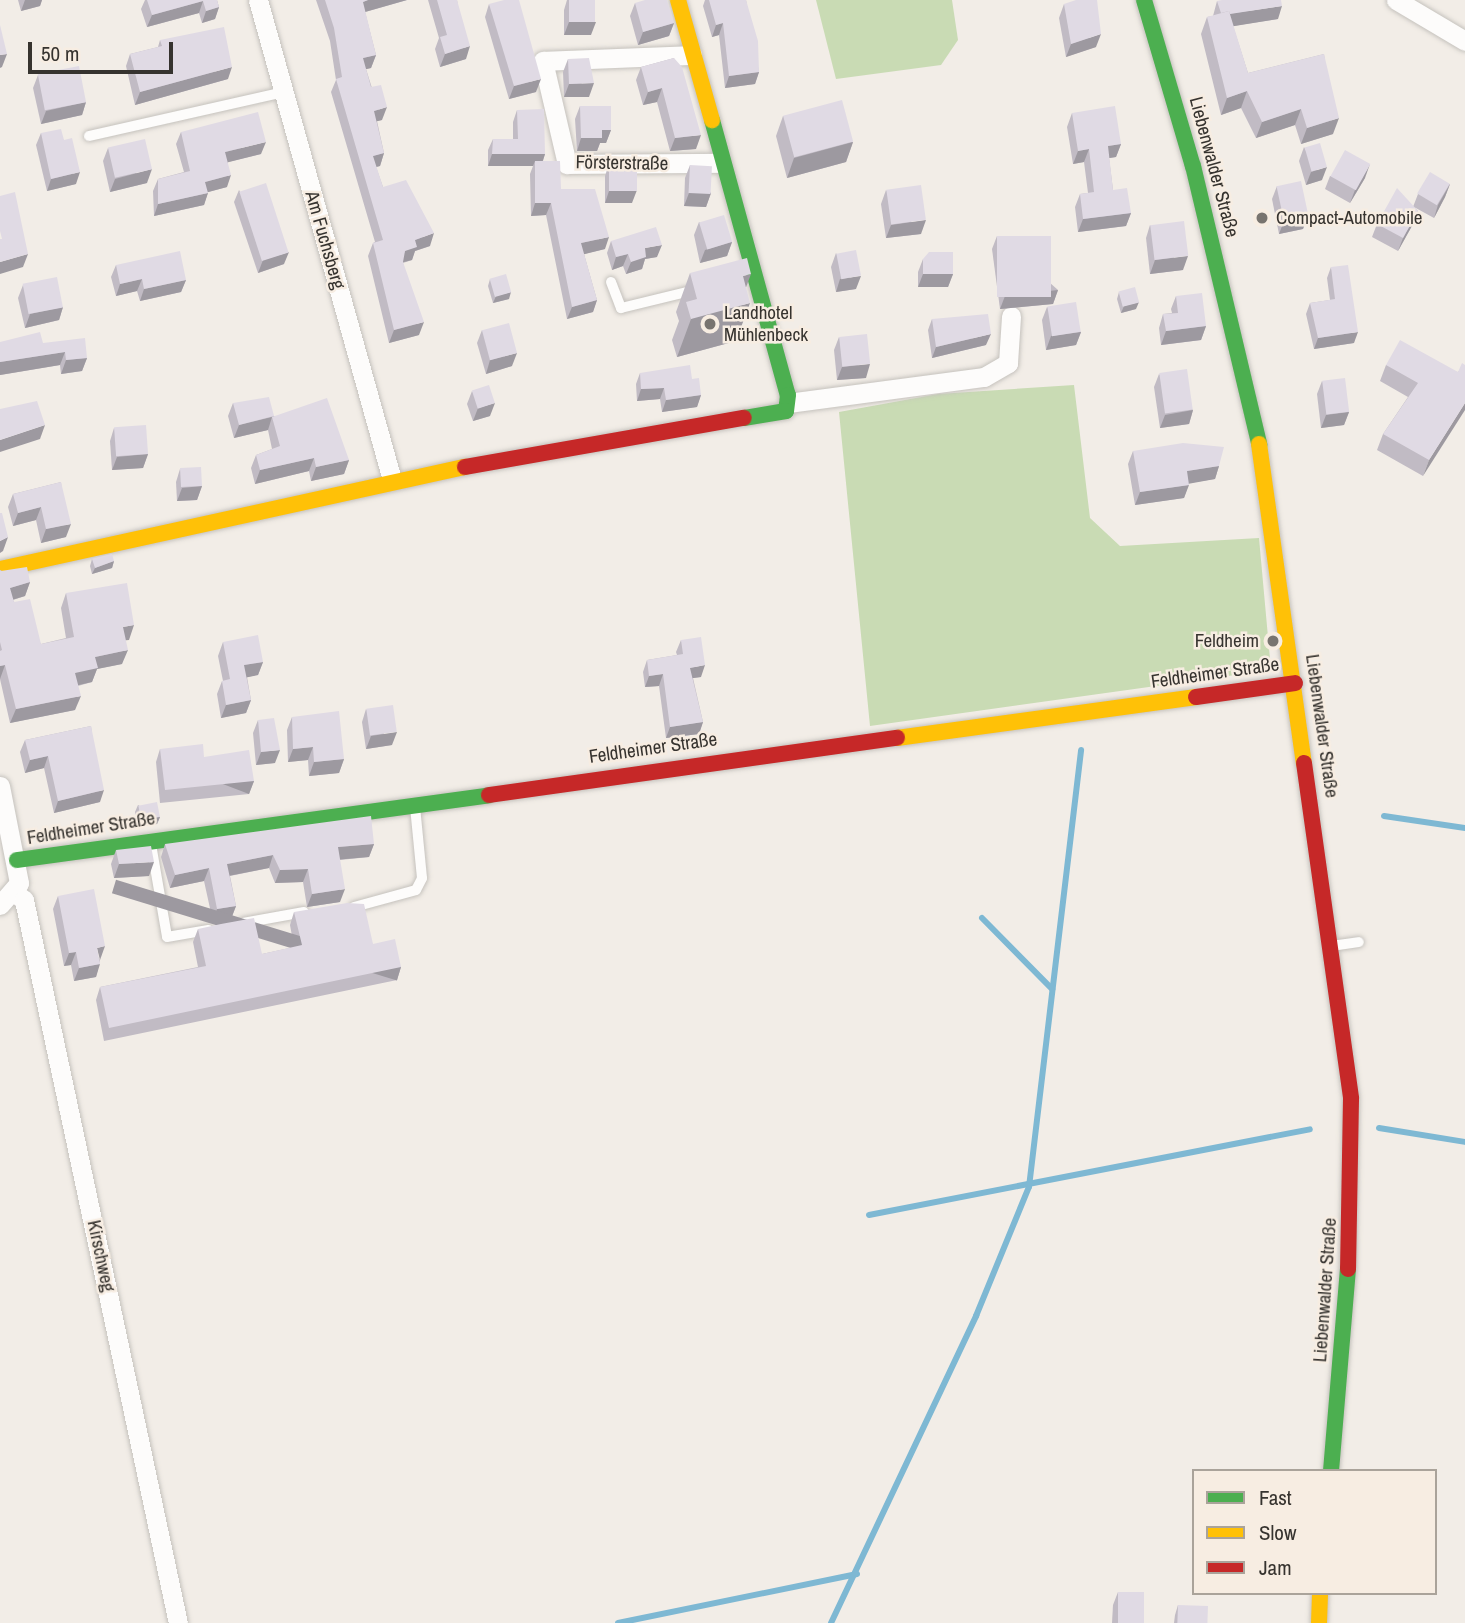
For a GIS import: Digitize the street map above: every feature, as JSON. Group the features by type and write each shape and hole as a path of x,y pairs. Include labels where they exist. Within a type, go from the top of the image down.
{"street":[{"name":"Am Fuchsberg","path":"258,0 393,480"},
{"path":"678,0 721,163 746,276 788,399"},
{"name":"Liebenwalder Straße","path":"1144,0 1198,183 1256,432 1296,684 1331,946 1353,1124 1331,1469"},
{"path":"1396,0 1465,41"},
{"name":"Försterstraße","path":"692,55 543,61 567,164 721,163"},
{"path":"0,569 393,480 769,418 788,399 984,377 1008,363 1011,316"},
{"name":"Feldheimer Straße","path":"17,860 415,802 1296,684"},
{"path":"0,786 17,860 8,899"},
{"name":"Kirschweg","path":"8,899 24,900 178,1623"},
{"path":"1319,1623 1320,1595"}],"lane":[{"path":"89,136 284,92"},
{"path":"611,282 621,308 713,285"},
{"path":"336,909 390,901 416,890 422,878 415,802"},
{"path":"150,840 167,937 219,928"},
{"path":"232,925 323,910"},
{"path":"1331,946 1359,942"}],"green space":[{"path":"816,0 952,0 958,40 941,65 836,79"},
{"path":"1074,385 1090,518 1120,546 1259,538 1271,670 870,726 839,412 938,394"}],"building":[{"path":"147,0 217,0 219,7 206,11 203,1 152,15"},
{"path":"325,0 368,0 363,2 376,55 363,58 371,87 381,85 387,107 374,111 384,153 373,156 383,187 406,180 434,233 415,240 417,247 405,251 403,262 424,322 394,330 373,243 383,240 336,79 342,77 334,28"},
{"path":"437,0 457,0 470,46 445,54 440,37 447,35"},
{"path":"519,0 541,79 514,86 489,4"},
{"path":"569,0 595,0 595,22 569,22"},
{"path":"667,0 674,23 643,32 635,3"},
{"path":"709,0 746,0 758,41 759,72 729,76 723,23 716,25"},
{"path":"1076,0 1097,0 1101,34 1071,44 1064,4"},
{"path":"1281,0 1282,6 1230,14 1229,11 1221,13 1217,1"},
{"path":"1229,11 1248,73 1324,54 1339,118 1307,128 1301,109 1262,122 1247,91 1227,98 1207,17"},
{"path":"0,25 7,54 0,55"},
{"path":"224,27 232,67 140,92 130,54 162,46 160,40"},
{"path":"589,58 594,83 569,84 568,59"},
{"path":"674,58 682,67 701,135 675,138 662,88 648,92 641,67"},
{"path":"79,66 86,102 45,110 38,74"},
{"path":"842,100 853,142 794,157 783,116"},
{"path":"580,106 611,106 611,130 602,130 602,138 581,138"},
{"path":"1115,106 1121,144 1108,146 1113,190 1127,188 1131,213 1083,219 1080,194 1094,192 1089,149 1078,151 1072,113"},
{"path":"544,109 545,154 492,154 493,139 518,139 517,110"},
{"path":"258,112 266,142 225,152 231,175 205,182 208,193 158,204 158,179 190,171 181,132"},
{"path":"61,129 64,140 72,138 80,172 51,179 41,133"},
{"path":"145,139 152,169 115,178 108,148"},
{"path":"1320,143 1327,167 1312,171 1305,147"},
{"path":"1345,150 1370,164 1356,190 1330,176"},
{"path":"535,161 560,161 561,189 595,189 609,237 581,243 597,300 572,307 551,203 535,203"},
{"path":"609,164 637,164 637,191 609,191"},
{"path":"690,165 712,166 711,194 689,193"},
{"path":"1430,172 1450,184 1437,205 1417,193"},
{"path":"1301,181 1308,215 1284,220 1277,186"},
{"path":"266,183 289,252 262,261 239,192"},
{"path":"921,185 926,220 891,225 886,190"},
{"path":"1397,188 1418,211 1403,238 1377,224"},
{"path":"15,192 28,254 0,262 0,196"},
{"path":"724,215 732,242 707,249 699,223"},
{"path":"1184,221 1188,256 1155,260 1150,225"},
{"path":"656,227 662,245 645,248 646,257 631,262 628,254 616,257 611,241"},
{"path":"997,236 1051,236 1051,297 997,297"},
{"path":"856,250 861,276 841,279 836,254"},
{"path":"180,251 186,280 144,289 142,279 120,284 116,265"},
{"path":"929,252 953,252 953,274 923,274 923,259"},
{"path":"747,258 751,274 743,276 750,303 691,319 686,302 697,299 690,273"},
{"path":"1348,265 1358,332 1318,338 1310,303 1335,299 1331,267"},
{"path":"506,274 511,292 495,297 490,279"},
{"path":"57,277 63,307 29,314 23,284"},
{"path":"1135,287 1139,302 1123,307 1119,291"},
{"path":"1202,293 1206,326 1166,331 1163,314 1178,313 1176,296"},
{"path":"1076,302 1081,332 1052,336 1047,307"},
{"path":"988,314 991,334 936,347 932,319"},
{"path":"509,323 517,353 490,360 482,330"},
{"path":"40,332 43,343 85,338 87,358 66,360 65,352 0,362 0,342"},
{"path":"867,334 870,364 842,367 839,337"},
{"path":"1400,340 1458,372 1462,363 1465,365 1465,403 1429,460 1383,434 1418,383 1386,365"},
{"path":"690,365 692,379 699,378 701,395 666,400 664,388 641,389 640,373"},
{"path":"1187,369 1193,410 1165,413 1159,373"},
{"path":"1345,378 1349,412 1326,415 1322,381"},
{"path":"489,385 495,403 478,409 472,391"},
{"path":"269,397 274,416 239,425 233,403"},
{"path":"327,398 349,460 316,467 314,458 260,470 256,455 280,446 272,417"},
{"path":"37,401 45,425 0,440 0,409"},
{"path":"146,425 148,454 116,456 114,427"},
{"path":"1183,443 1224,447 1219,466 1187,471 1189,485 1140,492 1133,451"},
{"path":"201,467 202,486 181,487 180,468"},
{"path":"61,482 71,524 46,529 41,507 18,513 13,494"},
{"path":"0,513 8,537 0,541"},
{"path":"112,554 114,561 95,568 92,559"},
{"path":"27,567 30,582 10,588 14,602 30,599 41,644 74,637 66,593 127,583 134,625 123,627 128,650 95,657 98,668 75,673 81,696 16,709 5,665 0,666 0,570"},
{"path":"258,635 263,662 244,665 251,700 226,705 222,681 230,679 223,642"},
{"path":"701,637 705,665 690,668 703,722 670,727 663,674 649,676 647,660 683,654 681,640"},
{"path":"393,705 397,732 370,735 366,709"},
{"path":"339,711 344,759 314,762 313,747 293,749 292,717"},
{"path":"274,718 280,750 261,752 258,720"},
{"path":"91,726 104,790 58,801 48,756 30,760 25,740"},
{"path":"203,744 204,757 249,750 254,781 165,790 160,749"},
{"path":"157,802 160,817 141,820 138,806"},
{"path":"371,816 374,844 338,847 345,889 312,894 308,869 280,870 273,855 227,864 236,906 217,909 209,868 175,875 165,844"},
{"path":"151,846 154,862 119,864 116,850"},
{"path":"94,889 105,946 97,948 100,964 79,968 76,952 69,953 58,896"},
{"path":"347,903 364,904 373,944 395,939 401,967 109,1028 100,987 206,966 198,929 254,918 262,954 302,945 294,912"},
{"path":"1118,1592 1144,1592 1144,1623 1118,1623"},
{"path":"1178,1605 1208,1606 1207,1623 1177,1623"}],"waterway":[{"path":"831,1623 976,1316 1029,1187 1081,750"},
{"path":"1384,816 1465,828"},
{"path":"982,918 1052,989"},
{"path":"1379,1128 1465,1142"},
{"path":"869,1215 1310,1129"},
{"path":"618,1623 857,1574"}],"traffic: fast":[{"path":"1144,0 1193,166 1259,444"},
{"path":"712,120 788,395 786,411 744,418"},
{"path":"17,860 489,795"},
{"path":"1331,1469 1348,1269"}],"traffic: slow":[{"path":"678,0 712,120"},
{"path":"1259,444 1304,763"},
{"path":"0,569 465,467"},
{"path":"897,738 1196,697"},
{"path":"1319,1623 1320,1595"}],"traffic: jam":[{"path":"465,467 744,418"},
{"path":"1196,697 1295,683"},
{"path":"489,795 897,738"},
{"path":"1304,763 1351,1099 1348,1269"}],"place":[{"name":"Compact-Automobile","path":"1262,218"},
{"name":"Landhotel Mühlenbeck","path":"710,324"},
{"name":"Feldheim","path":"1273,641"}]}
